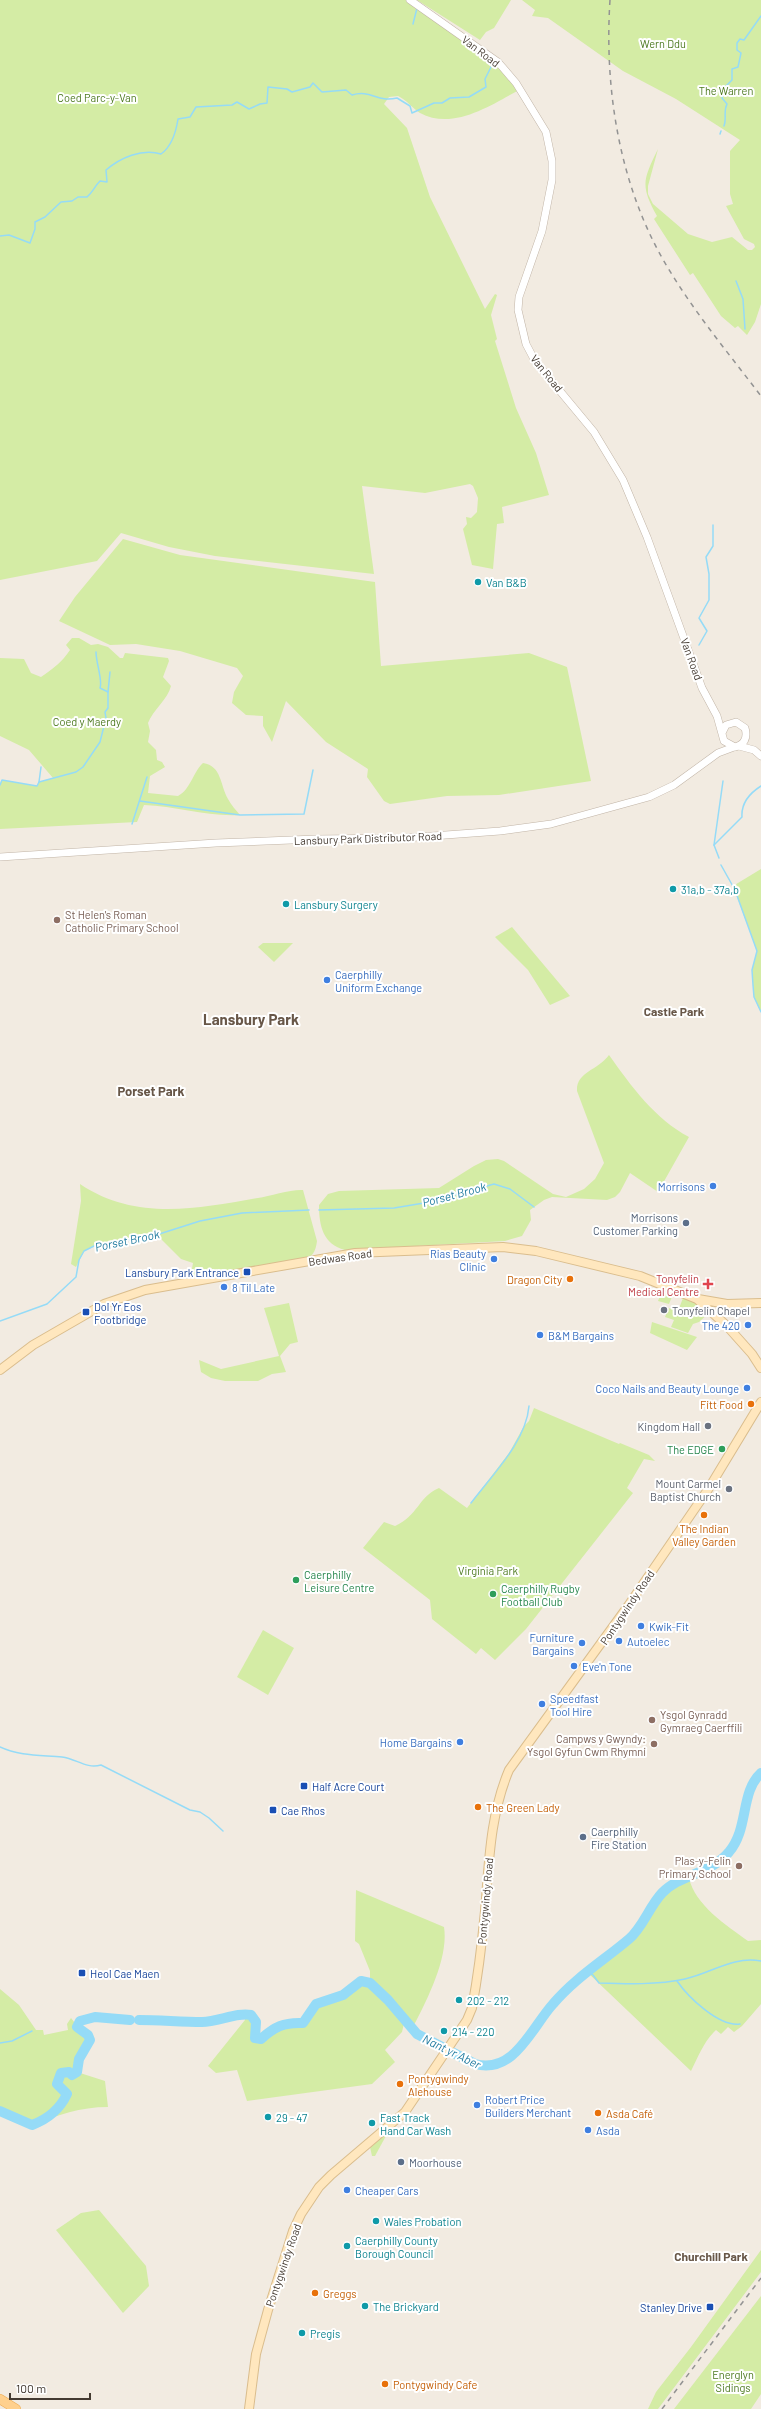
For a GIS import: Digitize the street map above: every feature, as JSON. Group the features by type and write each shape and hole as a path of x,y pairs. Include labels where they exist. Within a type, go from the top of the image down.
{"main road":[{"name":"Bedwas Road","path":"0,1370 33,1345 119,1298 160,1287 216,1280 355,1254 482,1247 524,1249 640,1276 697,1299"},
{"path":"697,1299 727,1304 761,1303"},
{"path":"697,1299 727,1326 761,1368"},
{"path":"727,1304 722,1310 727,1326"},
{"name":"Pontygwindy Road","path":"249,2409 256,2354 293,2231 301,2214 319,2187 331,2175 405,2112 424,2088 442,2056 467,2020 472,2008 483,1928 491,1828 499,1795 509,1770 628,1606 709,1488 761,1402"},
{"path":"0,2399 16,2409"}],"street":[{"name":"Van Road","path":"410,0 489,54 509,73 534,110 546,132 552,161 550,192 542,230 521,284 519,297 518,310 526,344 535,360 594,432 623,480 650,543 702,688 717,716 722,735"},
{"path":"717,716 743,726 746,738 754,750 761,756"},
{"path":"718,753 722,735 726,726 732,722"},
{"path":"722,735 726,744 754,750"},
{"path":"737,746 746,738"},
{"name":"Lansbury Park Distributor Road","path":"0,857 216,843 316,839 412,838 500,831 551,824 649,797 674,785 718,753 737,746"}],"green space":[{"name":"Coed Parc-y-Van","path":"0,0 410,0 489,54 519,90 484,109 458,118 445,119 433,118 420,113 398,96 389,97 384,104 407,128 430,197 485,309 495,294 497,295 491,315 497,339 495,341 516,408 536,453 549,495 502,507 504,523 497,524 493,569 472,565 463,529 467,524 466,517 471,518 477,512 478,498 473,486 470,484 425,493 362,486 374,574 215,556 169,547 121,533 97,561 0,580"},
{"path":"417,0 511,0 494,28 486,32 480,40"},
{"path":"522,0 761,0 761,304 755,322 747,335 738,326 735,328 721,316 693,273 690,275 654,219 657,216 648,197 646,189 649,168 658,149 648,186 648,194 653,204 688,234 712,242 732,237 748,250 752,250 755,247 754,244 744,239 726,206 733,204 730,194 730,151 740,140 676,99 623,71 548,18 532,16 535,10"},
{"path":"123,539 180,555 375,582 381,666 529,653 567,667 591,781 499,795 447,796 390,804 384,801 367,777 368,769 326,742 286,701 272,742 263,726 263,716 246,715 232,703 234,692 243,676 237,668 180,651 136,644 110,645 59,621 75,597"},
{"name":"Coed y Maerdy","path":"72,638 79,638 91,645 98,644 108,647 120,658 123,658 125,653 168,658 169,661 163,677 171,686 167,695 148,723 150,731 148,742 156,750 157,760 162,762 165,767 150,776 148,793 178,796 186,789 203,763 214,768 217,772 225,794 240,815 204,813 144,805 137,822 0,829 0,785 2,780 37,786 39,782 53,778 29,750 0,736 0,658 24,659 31,673 41,677 64,658 70,650 66,645"},
{"path":"761,869 761,1012 754,997 752,970 757,951 733,886"},
{"path":"512,927 570,996 550,1005 528,970 495,937"},
{"path":"263,943 293,943 274,962 258,947"},
{"path":"609,1055 644,1101 665,1121 689,1137 658,1192 630,1173 620,1192 615,1197 607,1200 552,1197 544,1200 530,1210 531,1220 522,1236 505,1241 345,1250 327,1239 321,1227 319,1205 328,1194 339,1191 439,1188 486,1160 498,1159 504,1161 553,1194 566,1197 584,1189 595,1179 604,1163 577,1091 578,1085 584,1075 599,1065"},
{"path":"80,1184 101,1196 122,1203 144,1208 166,1209 212,1206 303,1190 317,1241 316,1246 308,1259 187,1279 191,1274 193,1263 181,1259 157,1235 94,1246 84,1251 76,1267 71,1264 81,1201"},
{"path":"663,1288 690,1299 710,1312 699,1322 693,1324 688,1333 671,1327 674,1320 665,1317 669,1308 678,1311 683,1298 673,1294 669,1304 658,1301"},
{"path":"289,1303 298,1342 290,1344 280,1356 286,1372 272,1374 258,1381 225,1381 211,1378 201,1372 199,1360 221,1369 279,1356 264,1308"},
{"path":"652,1322 697,1337 687,1350 650,1333"},
{"name":"Virginia Park","path":"534,1408 649,1455 655,1461 644,1459 627,1488 633,1493 526,1629 495,1660 481,1648 476,1654 432,1619 430,1600 363,1548 384,1522 395,1526 403,1522 426,1496 439,1488 467,1508 509,1453 524,1426 529,1421"},
{"path":"263,1630 294,1648 268,1695 237,1677"},
{"path":"689,1878 692,1888 712,1914 748,1941 761,1940 761,2004 742,2026 734,2032 728,2027 721,2034 716,2030 705,2044 691,2071 587,1972 630,1939 663,1892"},
{"path":"356,1890 444,1927 445,1939 440,1966 424,2006 412,2029 405,2019 402,2032 385,2050 395,2062 372,2084 247,2101 237,2070 216,2073 208,2066 245,2020 244,2013 251,2015 256,2022 255,2038 261,2039 270,2031 285,2024 303,2023 316,2004 342,1995 361,1981 370,1982 370,1971 359,1944 355,1941"},
{"path":"0,1989 19,2005 36,2030 43,2030 44,2035 68,2030 67,2024 71,2018 81,2031 88,2035 90,2040 79,2059 77,2072 105,2081 108,2107 88,2108 69,2112 32,2125 0,2111"},
{"path":"387,2134 375,2156 372,2156 370,2147"},
{"path":"99,2210 146,2266 149,2286 123,2313 56,2230 81,2213"},
{"path":"761,2250 761,2272 658,2409 648,2409 656,2392 691,2347"},
{"name":"Energlyn Sidings","path":"761,2296 761,2394 751,2409 674,2409"}],"waterway":[{"path":"413,24 417,8"},
{"path":"724,126 727,104 722,98 726,86 732,80 732,69 738,67 741,53 737,50 737,43 740,39 744,40 761,16"},
{"path":"0,236 9,235 30,243 35,229 35,222 45,217 61,202 72,201 78,197 87,197 100,181 107,182 106,170 132,155 146,152 161,154 165,151 172,139 178,119 190,117 196,107 232,105 237,102 249,109 260,104 267,103 268,87 287,89 292,92 310,87 313,83 322,92 346,90 352,95 364,94 384,99 397,98 410,106 412,113 434,103 442,103 450,98 469,97 486,87 485,79 492,65"},
{"path":"736,281 743,299 745,329"},
{"path":"699,645 707,631 699,618 709,600 709,574 706,557 713,546 713,525"},
{"path":"0,785 2,780 37,786 39,782 76,772 83,767 100,742 106,718 105,712 108,708 108,692 100,688 101,681 96,652"},
{"path":"108,692 110,672"},
{"path":"39,782 41,767"},
{"path":"140,801 240,815 304,814 313,770"},
{"path":"132,824 147,777"},
{"path":"719,858 714,845 723,781"},
{"path":"714,845 742,817 743,807 747,799 761,786"},
{"path":"721,865 735,890 757,951 752,970 754,997 761,1012"},
{"name":"Porset Brook","path":"319,1210 394,1208 430,1202 494,1184 510,1189 534,1207"},
{"name":"Porset Brook","path":"0,1321 47,1304 76,1277 79,1260 84,1251 94,1246 153,1236 200,1221 242,1213 309,1210"},
{"path":"471,1503 507,1458 515,1445 527,1419 529,1406"},
{"path":"0,1747 23,1754 62,1757 86,1765 101,1765 190,1810 200,1812 223,1831"},
{"name":"Nant yr Aber","path":"139,2020 208,2022 246,2014 251,2015 256,2022 255,2038 261,2039 270,2031 285,2024 303,2023 316,2004 343,1995 361,1981 370,1983 388,2000 417,2034 475,2064 489,2066 501,2062 521,2047 553,2004 570,1986 634,1934 653,1904 662,1893 678,1882 705,1870 722,1859 729,1852 739,1833 750,1790 754,1781 761,1773"},
{"path":"587,1971 593,1975 599,1983 653,1983 685,1979 731,1963 751,1960 761,1961"},
{"path":"677,1981 682,1988 705,2010 723,2021 732,2024 740,2024"},
{"name":"Nant yr Aber","path":"0,2111 32,2125 48,2117 57,2109 67,2094 57,2084 61,2073 69,2072 72,2075 77,2072 79,2059 90,2040 88,2035 77,2027 80,2021 95,2017 130,2020"},
{"path":"0,2043 12,2041 32,2031"}],"railway":[{"path":"610,0 610,69 613,104 627,172 638,206 651,238 678,285 761,396"},
{"path":"662,2409 761,2278"}],"place":[{"name":"Van B&B","path":"478,582"},
{"name":"31a,b - 37a,b","path":"673,889"},
{"name":"Lansbury Surgery","path":"286,904"},
{"name":"St Helen's Roman Catholic Primary School","path":"57,920"},
{"name":"Caerphilly Uniform Exchange","path":"327,980"},
{"name":"Morrisons","path":"713,1186"},
{"name":"Morrisons Customer Parking","path":"686,1223"},
{"name":"Rias Beauty Clinic","path":"494,1259"},
{"name":"Lansbury Park Entrance","path":"247,1272"},
{"name":"Dragon City","path":"570,1279"},
{"name":"Tonyfelin Medical Centre","path":"708,1284"},
{"name":"8 Til Late","path":"224,1287"},
{"name":"Tonyfelin Chapel","path":"664,1310"},
{"name":"Dol Yr Eos Footbridge","path":"86,1312"},
{"name":"The 420","path":"748,1325"},
{"name":"B&M Bargains","path":"540,1335"},
{"name":"Coco Nails and Beauty Lounge","path":"747,1388"},
{"name":"Fitt Food","path":"751,1404"},
{"name":"Kingdom Hall","path":"708,1426"},
{"name":"The EDGE","path":"722,1449"},
{"name":"Mount Carmel Baptist Church","path":"729,1489"},
{"name":"The Indian Valley Garden","path":"704,1515"},
{"name":"Caerphilly Leisure Centre","path":"296,1580"},
{"name":"Caerphilly Rugby Football Club","path":"493,1594"},
{"name":"Kwik-Fit","path":"641,1626"},
{"name":"Autoelec","path":"619,1641"},
{"name":"Furniture Bargains","path":"582,1643"},
{"name":"Eve'n Tone","path":"574,1666"},
{"name":"Speedfast Tool Hire","path":"542,1704"},
{"name":"Ysgol Gynradd Gymraeg Caerffili","path":"652,1720"},
{"name":"Home Bargains","path":"460,1742"},
{"name":"Campws y Gwyndy: Ysgol Gyfun Cwm Rhymni","path":"654,1744"},
{"name":"Half Acre Court","path":"304,1786"},
{"name":"The Green Lady","path":"478,1807"},
{"name":"Cae Rhos","path":"273,1810"},
{"name":"Caerphilly Fire Station","path":"583,1837"},
{"name":"Plas-y-Felin Primary School","path":"739,1866"},
{"name":"Heol Cae Maen","path":"82,1973"},
{"name":"202 - 212","path":"459,2000"},
{"name":"214 - 220","path":"444,2031"},
{"name":"Pontygwindy Alehouse","path":"400,2084"},
{"name":"Robert Price Builders Merchant","path":"477,2105"},
{"name":"Asda Café","path":"598,2113"},
{"name":"29 - 47","path":"268,2117"},
{"name":"Fast Track Hand Car Wash","path":"372,2123"},
{"name":"Asda","path":"588,2130"},
{"name":"Moorhouse","path":"401,2162"},
{"name":"Cheaper Cars","path":"347,2190"},
{"name":"Wales Probation","path":"376,2221"},
{"name":"Caerphilly County Borough Council","path":"347,2246"},
{"name":"Greggs","path":"315,2293"},
{"name":"The Brickyard","path":"365,2306"},
{"name":"Stanley Drive","path":"710,2307"},
{"name":"Pregis","path":"302,2333"},
{"name":"Pontygwindy Cafe","path":"385,2384"}],"district":[{"name":"Castle Park","path":"674,1011"},
{"name":"Lansbury Park","path":"251,1019"},
{"name":"Porset Park","path":"151,1091"},
{"name":"Churchill Park","path":"711,2256"}],"park label":[{"name":"Wern Ddu","path":"663,43"},
{"name":"The Warren","path":"726,90"}]}
